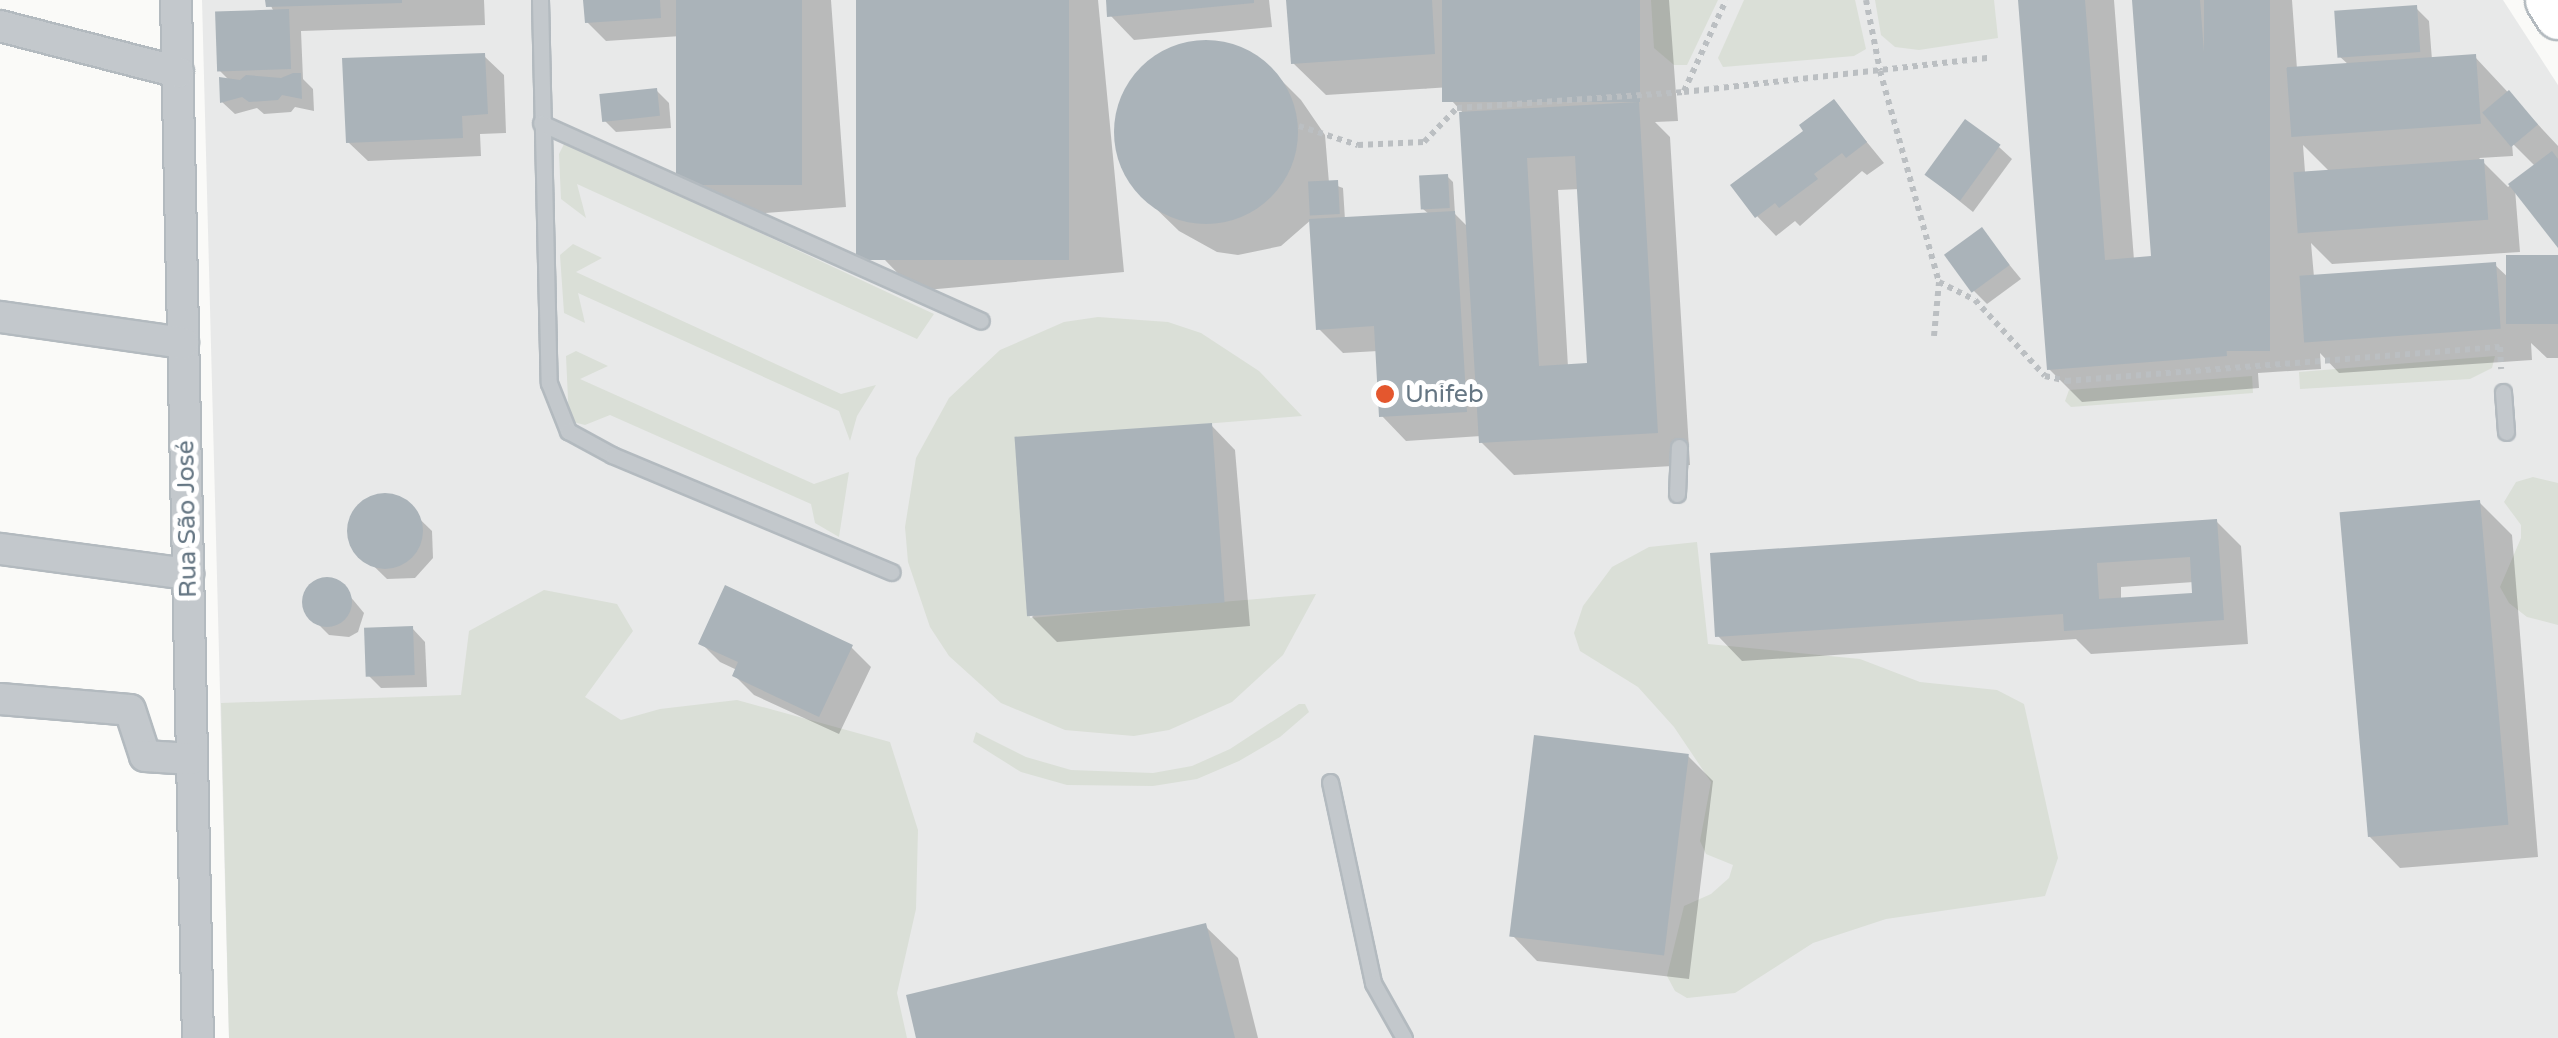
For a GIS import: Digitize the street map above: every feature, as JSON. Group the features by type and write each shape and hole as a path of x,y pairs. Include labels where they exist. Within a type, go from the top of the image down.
{"main road":[{"path":"2548,0 2558,16"}],"street":[{"name":"Rua São José","path":"176,0 198,1038"},
{"path":"0,26 178,72"},
{"path":"0,317 184,343"},
{"path":"0,548 188,574"},
{"path":"0,698 130,710 144,756 191,759"}],"lane":[{"path":"540,0 549,382 568,431 612,456 892,572"},
{"path":"541,124 981,321"},
{"path":"2503,392 2506,432"},
{"path":"1677,494 1679,447"},
{"path":"1330,782 1374,984 1404,1038"}],"path":[{"path":"1684,92 1726,0"},
{"path":"1866,0 1880,71 1939,282 1934,336"},
{"path":"1299,126 1358,145 1391,146 1424,142 1458,108 1684,92 1989,58"},
{"path":"1939,282 1975,300 2044,376 2066,381 2500,347 2503,392"}],"shaded area":[{"name":"Unifeb","path":"202,0 2503,0 2558,85 2558,1038 229,1038"},
{"path":"1651,0 1718,0 1687,65 1674,65 1654,48"},
{"path":"1744,0 1855,0 1866,49 1854,56 1723,67 1718,58"},
{"path":"1875,0 1994,0 1998,38 1919,50 1895,47 1881,35"},
{"path":"565,142 934,314 917,339 577,184 586,218 561,199 559,154"},
{"path":"573,244 602,258 576,272 841,394 876,385 857,416 850,441 839,411 578,293 585,323 564,313 560,255"},
{"path":"1098,317 1168,322 1201,333 1259,371 1302,416 1015,439 1030,618 1316,594 1283,655 1232,702 1169,730 1134,736 1065,730 1001,703 949,656 930,627 908,562 905,527 916,458 949,398 1000,350 1064,322"},
{"path":"576,351 608,366 580,379 814,484 849,472 839,537 815,523 811,504 610,415 585,425 569,421 566,356"},
{"path":"2495,356 2492,368 2470,379 2300,389 2299,372"},
{"path":"2252,376 2253,393 2071,407 2065,401 2069,390"},
{"path":"2533,477 2558,483 2558,625 2527,617 2509,603 2500,587 2521,538 2521,525 2504,502 2516,482"},
{"path":"1697,542 1708,644 1860,659 1920,682 1997,690 2024,704 2058,858 2045,896 1886,919 1813,943 1735,993 1687,998 1675,991 1667,976 1684,906 1711,894 1729,878 1733,865 1706,854 1700,841 1711,782 1674,727 1638,687 1580,651 1574,633 1583,606 1612,567 1649,547"},
{"path":"544,590 617,604 633,631 585,697 621,720 660,709 737,700 890,742 918,830 916,909 897,993 907,1038 229,1038 221,703 461,695 469,631"},
{"path":"1299,704 1305,704 1309,712 1280,737 1239,761 1197,779 1153,786 1067,785 1021,772 973,742 976,732 1026,757 1071,770 1153,773 1192,766 1230,749"}],"building":[{"path":"265,0 402,0 402,3 266,7"},
{"path":"583,0 660,0 661,18 585,23"},
{"path":"676,0 802,0 802,185 676,185"},
{"path":"856,0 1069,0 1069,260 856,260"},
{"path":"1106,0 1254,0 1254,3 1107,17"},
{"path":"1286,0 1432,0 1435,54 1291,64"},
{"path":"1442,0 1640,0 1640,102 1442,102"},
{"path":"2018,0 2085,0 2105,260 2151,256 2132,0 2200,0 2227,356 2047,370"},
{"path":"2204,0 2270,0 2270,351 2204,351"},
{"path":"2417,5 2420,52 2337,58 2334,11"},
{"path":"289,9 291,69 217,72 215,12"},
{"path":"1206,40 1241,47 1271,67 1291,97 1298,132 1291,167 1271,197 1241,217 1206,224 1171,217 1141,197 1121,167 1114,132 1121,97 1141,67 1171,47"},
{"path":"485,53 488,114 462,116 463,138 346,143 342,58"},
{"path":"2476,54 2481,124 2291,137 2286,67"},
{"path":"301,73 302,99 282,95 278,100 249,102 242,97 220,103 219,77 281,78"},
{"path":"657,88 660,116 602,122 599,94"},
{"path":"2509,90 2538,124 2511,147 2482,112"},
{"path":"1834,99 1867,142 1846,158 1842,153 1814,174 1818,179 1779,208 1775,203 1755,218 1730,185 1803,131 1799,125"},
{"path":"1639,102 1658,433 1479,443 1459,112","holes":["1575,156 1587,363 1539,366 1527,158"]},
{"path":"1965,119 2001,145 1960,201 1924,175"},
{"path":"2552,151 2558,159 2558,248 2508,184"},
{"path":"2484,159 2488,220 2298,233 2293,172"},
{"path":"1448,174 1450,208 1421,209 1419,176"},
{"path":"1338,180 1340,214 1310,216 1308,182"},
{"path":"1455,211 1467,412 1379,417 1374,326 1316,330 1309,219"},
{"path":"1982,227 2010,265 1972,293 1944,255"},
{"path":"2506,255 2558,255 2558,324 2506,324"},
{"path":"2496,262 2501,329 2304,343 2299,276"},
{"path":"1212,423 1225,603 1027,616 1014,437"},
{"path":"385,493 412,504 423,531 412,558 385,569 358,558 347,531 358,504"},
{"path":"2480,500 2508,825 2368,837 2340,512"},
{"path":"2217,519 2224,620 2064,631 2063,614 1715,637 1710,553","holes":["2190,557 2192,593 2099,599 2097,563"]},
{"path":"327,577 345,584 352,602 345,620 327,627 309,620 302,602 309,584"},
{"path":"725,585 853,645 819,717 732,676 738,662 698,644"},
{"path":"413,626 415,675 366,677 364,628"},
{"path":"1534,735 1689,754 1664,955 1509,936"},
{"path":"1206,923 1235,1038 916,1038 906,995"}],"place":[{"name":"Unifeb","path":"1385,394"}]}
